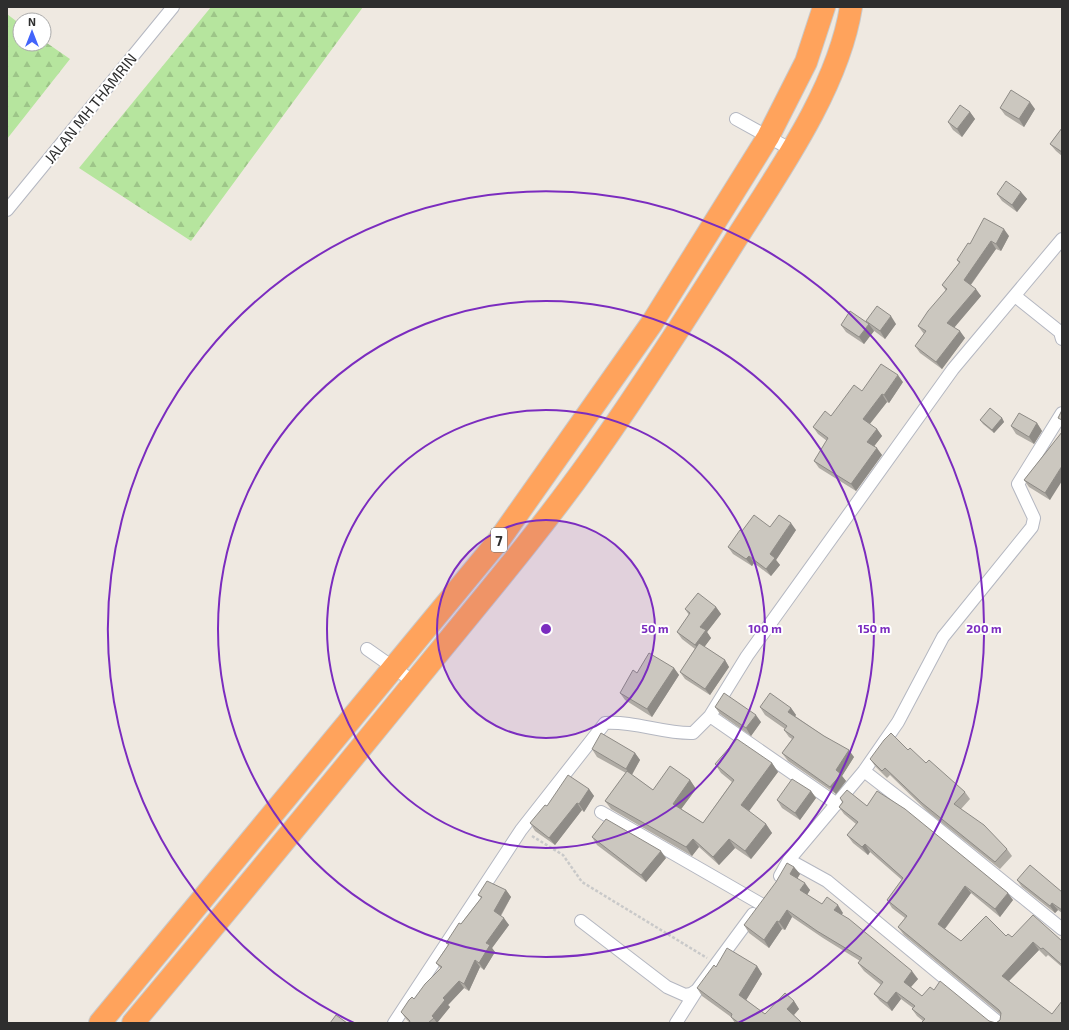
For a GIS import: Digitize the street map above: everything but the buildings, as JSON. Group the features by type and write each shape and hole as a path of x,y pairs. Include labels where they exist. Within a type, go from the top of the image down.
{"highway":[{"name":"7","path":"100,1023 500,540 648,329 768,136 806,62 824,7"},
{"name":"7","path":"133,1023 516,558 589,463 675,336 792,150 831,75 849,20 851,7"}],"street":[{"name":"JALAN MH THAMRIN","path":"7,210 173,7"},
{"path":"736,119 792,150"},
{"path":"394,1023 521,830 605,723 637,724 657,730 678,733 693,733 710,716 747,656 953,369 1062,239"},
{"path":"1015,296 1061,335"},
{"path":"676,1023 697,990 773,888 789,860 864,771 898,722 943,637 1032,527 1034,518 1018,484 1062,413"},
{"path":"367,649 414,682"},
{"path":"710,716 837,804"},
{"path":"864,771 1062,929"},
{"path":"601,812 761,904"},
{"path":"789,860 827,881 906,944 999,1023"},
{"path":"581,921 676,992 685,996 697,990"}],"path":[{"path":"521,830 563,855 582,882 717,964"}],"green space":[{"path":"211,7 363,7 191,241 79,168"},
{"path":"7,14 12,18 12,52 52,52 52,47 70,59 7,139"}]}
